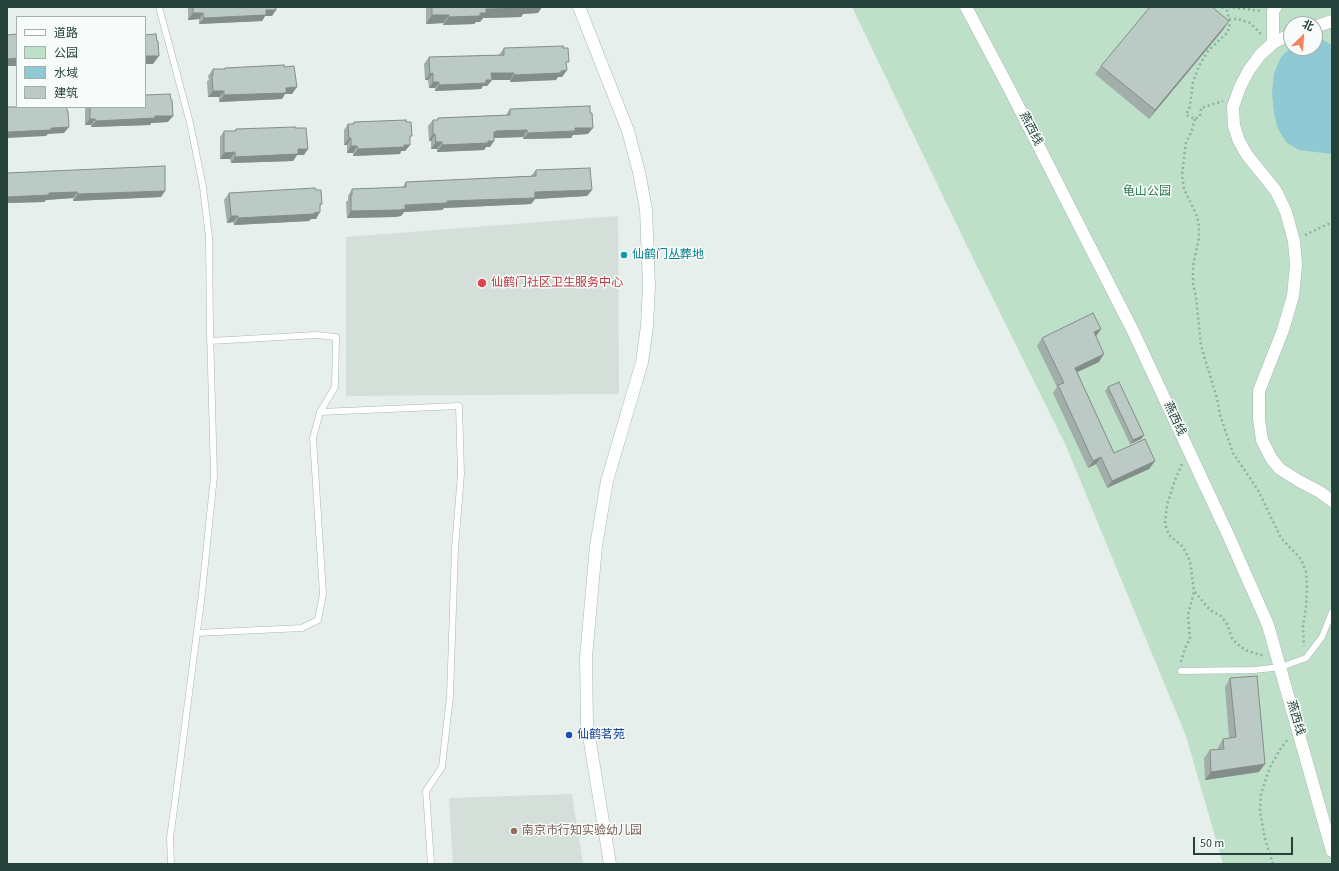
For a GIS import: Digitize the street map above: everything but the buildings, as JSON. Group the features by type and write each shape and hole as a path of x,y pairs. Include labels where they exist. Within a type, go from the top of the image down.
{"street":[{"path":"578,7 628,131 646,209 649,286 642,362 607,481 596,546 586,657 587,724 610,864"},
{"name":"燕西线","path":"966,7 1011,92 1132,331 1191,455 1268,625 1332,851"},
{"path":"1273,40 1274,9"},
{"path":"1283,37 1273,40 1249,70 1240,87 1233,107 1234,126 1238,141 1247,155 1276,191 1286,212 1294,241 1296,265 1293,296 1283,330 1259,391 1259,419 1262,440 1271,458 1280,469 1298,481 1320,492 1332,501"}],"lane":[{"path":"159,7 190,123 203,187 209,237 214,476 197,633 178,787 170,838 171,864"},
{"path":"197,633 302,628 318,620 323,594 313,438 320,412 334,387 336,337 316,335 210,341"},
{"path":"320,412 459,406 461,474 456,548 450,696 442,767 426,791 431,864"},
{"path":"1181,671 1254,670 1281,667 1306,658 1322,637 1332,612"}],"path":[{"path":"1195,119 1186,115 1190,106 1193,82 1199,66 1208,51 1228,32 1230,23 1227,12 1222,7"},
{"path":"1228,7 1274,9"},
{"path":"1228,19 1238,19 1250,23 1265,38 1273,40"},
{"path":"1236,99 1229,98 1202,108 1200,116 1195,119 1191,133 1186,142 1182,175 1184,189 1197,216 1199,226 1193,266 1193,284 1196,297 1201,346 1217,398 1220,415 1233,453 1258,490 1281,538 1301,559 1306,572 1306,608 1303,625 1303,642 1306,658"},
{"path":"1294,241 1328,224 1332,225"},
{"path":"1181,671 1181,659 1190,639 1188,615 1194,591 1190,562 1183,547 1169,535 1165,524 1167,505 1174,480 1184,461 1191,455"},
{"path":"1194,591 1210,610 1220,616 1227,624 1232,638 1236,643 1245,650 1264,655 1281,667"},
{"path":"1273,864 1265,839 1260,811 1260,794 1270,767 1281,748 1290,736 1299,732"}],"shaded area":[{"name":"仙鹤门社区卫生服务中心","path":"618,216 619,394 346,396 346,237"},
{"name":"南京市行知实验幼儿园","path":"572,794 583,864 453,864 449,798"}],"green space":[{"name":"龟山公园","path":"852,7 1332,7 1332,864 1223,864 1186,736 1066,446 967,246"}],"water":[{"path":"1323,40 1332,45 1332,154 1299,150 1286,142 1278,129 1274,114 1272,93 1274,73 1283,55 1323,56"}],"place":[{"name":"仙鹤门丛葬地","path":"624,255"},
{"name":"仙鹤门社区卫生服务中心","path":"482,283"},
{"name":"仙鹤茗苑","path":"569,735"},
{"name":"南京市行知实验幼儿园","path":"514,831"}]}
